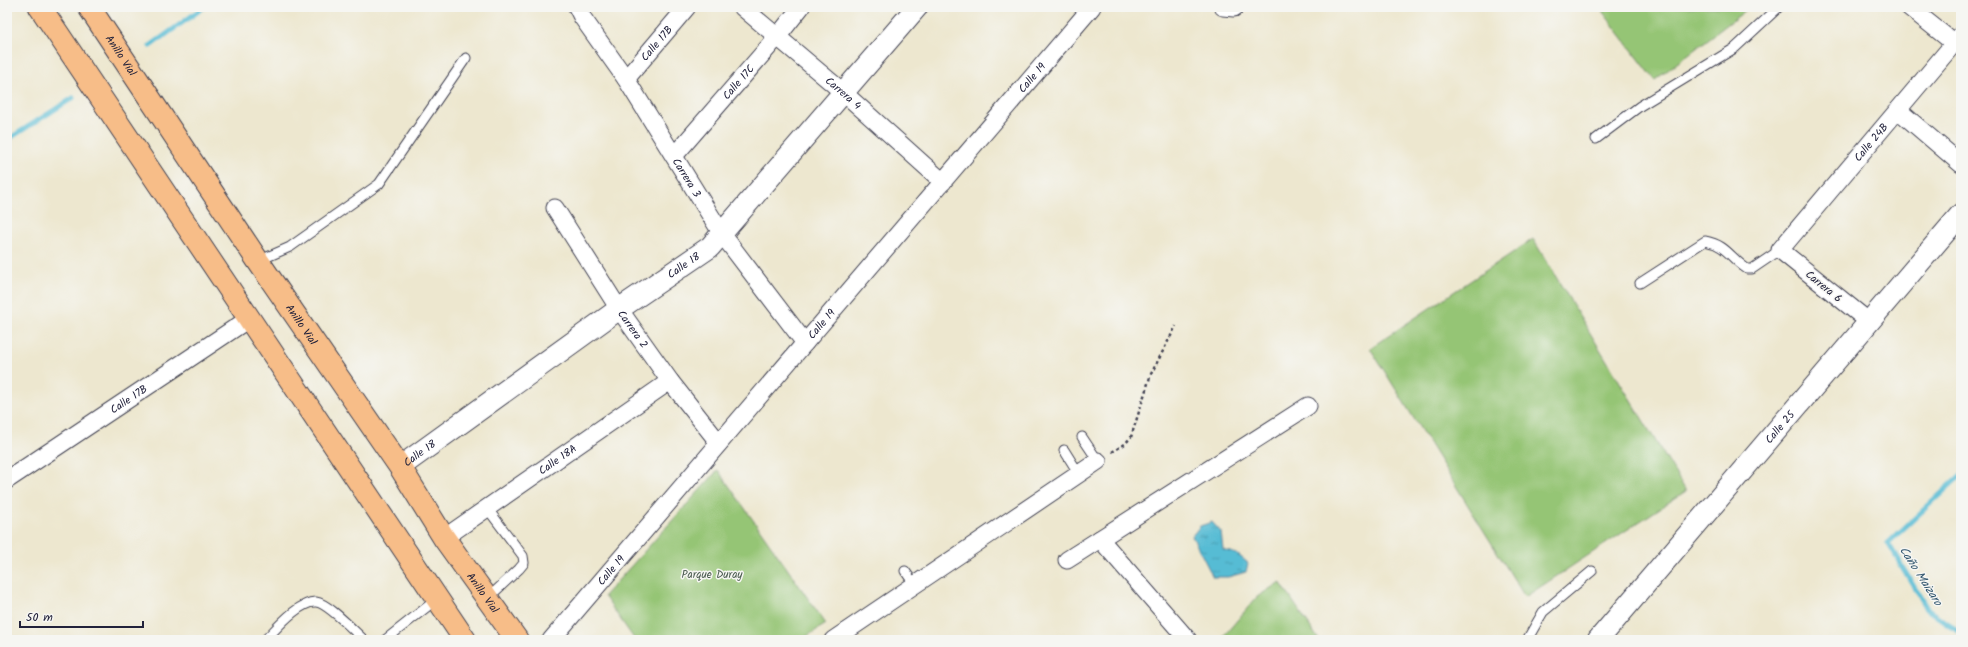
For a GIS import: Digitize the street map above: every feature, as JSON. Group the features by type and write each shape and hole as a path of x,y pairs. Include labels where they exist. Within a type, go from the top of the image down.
{"highway":[{"path":"40,7 465,640"},
{"name":"Anillo Vial","path":"92,10 258,261 400,467 444,538 517,640"}],"street":[{"name":"Carrera 3","path":"577,7 595,37 626,79 722,234 805,343"},
{"name":"Calle 17B","path":"626,79 687,7"},
{"name":"Carrera 4","path":"742,7 844,93 943,182"},
{"name":"Calle 17C","path":"674,156 778,36 800,7"},
{"name":"Calle 18","path":"400,467 619,309 710,247 917,7"},
{"path":"1909,7 1957,39"},
{"name":"Calle 19","path":"551,640 943,182 1084,10"},
{"name":"Calle 24B","path":"1780,250 1957,39"},
{"path":"1898,110 1961,164"},
{"name":"Carrera 2","path":"555,208 619,309 670,381 719,444"},
{"name":"Calle 25","path":"1598,640 1805,398 1868,321 1961,214"},
{"name":"Carrera 6","path":"1780,250 1868,321"},
{"name":"Calle 17B","path":"7,480 250,318"},
{"name":"Calle 18A","path":"444,538 670,381"},
{"path":"1067,560 1308,406"},
{"path":"833,640 1098,461"},
{"path":"1100,539 1188,640"}],"lane":[{"path":"1596,139 1640,106 1734,48 1779,7"},
{"path":"258,261 290,247 379,184 466,58"},
{"path":"1640,283 1706,241 1717,243 1747,269 1752,269 1780,250"},
{"path":"1082,437 1098,461"},
{"path":"1064,450 1079,474"},
{"path":"487,508 523,556 524,563 520,569 487,599"},
{"path":"905,571 915,585"},
{"path":"1527,640 1543,612 1592,571"},
{"path":"386,640 437,599"},
{"path":"265,640 295,611 306,603 317,602 328,608 364,640"}],"path":[{"path":"1098,461 1125,444 1132,437 1151,374 1176,326"}],"green space":[{"path":"1599,7 1750,7 1655,80"},
{"path":"1533,239 1686,491 1525,597 1370,348"},
{"name":"Parque Duray","path":"718,470 826,624 801,640 635,640 604,596"},
{"path":"1280,582 1319,640 1224,640 1222,638 1257,597"}],"water":[{"path":"1212,522 1221,532 1223,550 1237,554 1248,563 1246,572 1228,577 1213,577 1192,536 1200,526"}],"waterway":[{"path":"150,46 204,7"},
{"path":"7,140 73,98"},
{"name":"Caño Maizaro","path":"1961,475 1888,543 1928,610 1961,633"}]}
